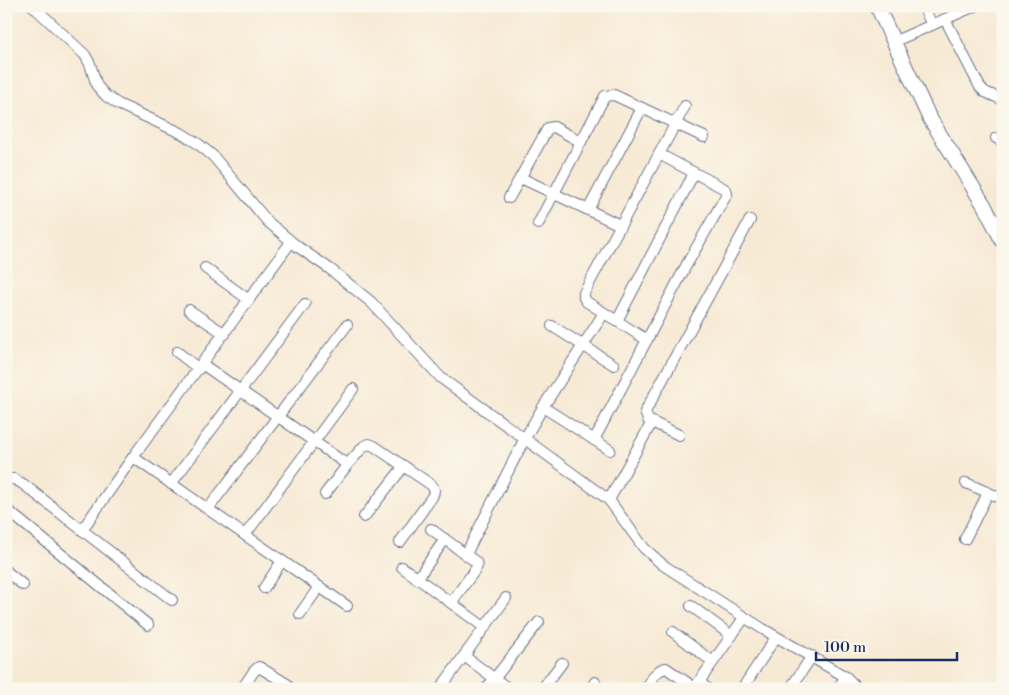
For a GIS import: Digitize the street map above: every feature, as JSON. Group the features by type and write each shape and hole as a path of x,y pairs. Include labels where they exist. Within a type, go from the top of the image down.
{"street":[{"path":"33,6 85,55 97,86 106,96 118,104 181,133 213,156 268,222 291,242 330,269 371,302 441,378 609,500 644,548 663,565 744,618 846,677 858,689"},
{"path":"877,6 929,117 976,191 998,221 1003,242"},
{"path":"923,6 932,25"},
{"path":"893,42 975,6"},
{"path":"945,19 980,87 985,92 1003,100"},
{"path":"538,224 605,96 614,95 704,137"},
{"path":"646,340 587,302 584,298 584,293 685,106"},
{"path":"588,210 642,108"},
{"path":"509,198 548,128 554,128 581,142"},
{"path":"594,440 646,340 727,194 723,188 659,154"},
{"path":"616,321 694,172"},
{"path":"521,178 620,225"},
{"path":"679,434 652,422 645,416 647,406 750,220"},
{"path":"82,530 133,457 291,242"},
{"path":"205,268 249,300"},
{"path":"172,484 305,304"},
{"path":"189,310 225,334"},
{"path":"466,554 524,440 543,407 604,313"},
{"path":"208,509 347,325"},
{"path":"552,326 614,365"},
{"path":"178,352 241,390 277,417 348,464"},
{"path":"245,535 353,389"},
{"path":"543,407 610,450"},
{"path":"609,500 652,422"},
{"path":"325,494 364,446 369,444 374,446 434,487 434,491 400,542"},
{"path":"133,457 347,606"},
{"path":"364,517 404,466"},
{"path":"6,479 14,479 23,484 172,600"},
{"path":"966,483 1003,499"},
{"path":"965,539 988,493"},
{"path":"6,508 148,625"},
{"path":"431,529 474,559 477,566 450,602"},
{"path":"417,579 446,539"},
{"path":"264,588 282,561"},
{"path":"402,567 484,627"},
{"path":"6,571 23,585"},
{"path":"300,614 319,586"},
{"path":"440,689 506,598"},
{"path":"691,606 732,636"},
{"path":"696,686 744,618"},
{"path":"486,689 539,622"},
{"path":"673,632 713,662"},
{"path":"742,689 776,637"},
{"path":"464,656 509,689"},
{"path":"790,689 812,656"},
{"path":"542,689 562,663"},
{"path":"242,689 254,671 259,667 287,684 290,689"},
{"path":"646,689 662,668 666,668 696,686 708,689"},
{"path":"837,689 846,677"}]}
